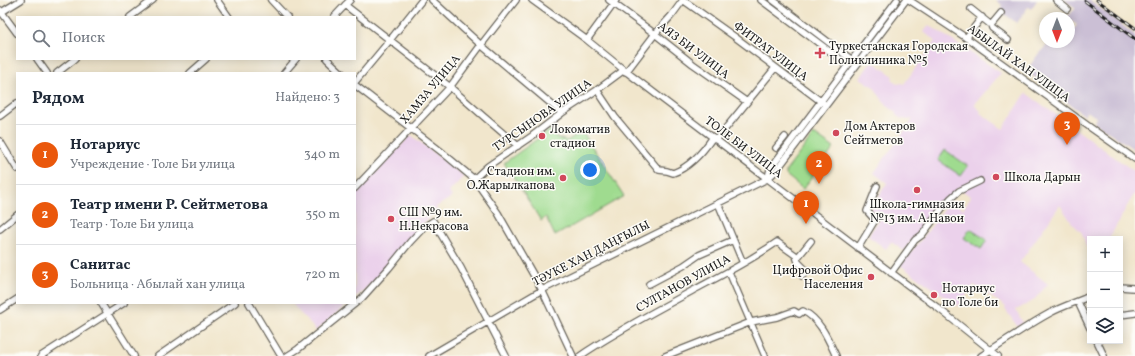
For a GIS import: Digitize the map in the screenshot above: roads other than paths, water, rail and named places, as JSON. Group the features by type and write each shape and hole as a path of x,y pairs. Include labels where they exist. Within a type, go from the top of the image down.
{"street":[{"path":"16,32 0,12 21,0"},
{"path":"131,16 153,0"},
{"path":"217,0 228,16"},
{"path":"271,0 286,16"},
{"path":"356,82 422,0"},
{"path":"432,0 481,45 562,113"},
{"name":"ХАМЗА УЛИЦА","path":"356,187 450,87 516,0"},
{"name":"ТОЛЕ БИ УЛИЦА","path":"532,0 587,40 625,71 998,356"},
{"name":"ТУРСЫНОВА УЛИЦА","path":"474,179 488,166 518,146 562,113 625,71 683,0"},
{"name":"ФИТРАТ УЛИЦА","path":"683,0 826,105"},
{"path":"761,0 848,65"},
{"path":"773,0 852,60"},
{"path":"768,179 770,169 897,0"},
{"name":"ТӘУКЕ ХАН ДАҢҒЫЛЫ","path":"429,356 542,290 768,179 776,171 906,0"},
{"name":"АБЫЛАЙ ХАН УЛИЦА","path":"909,0 966,38 1084,124 1135,159"},
{"path":"1056,0 1067,8"},
{"path":"587,40 613,1"},
{"name":"АЯЗ БИ УЛИЦА","path":"613,1 693,64 747,102"},
{"path":"335,16 348,2 390,40 450,87 518,146"},
{"path":"971,9 1008,40"},
{"path":"991,25 1001,13"},
{"path":"966,38 982,18"},
{"path":"38,60 46,72"},
{"path":"58,72 74,60"},
{"path":"191,72 205,60"},
{"path":"285,72 295,60"},
{"path":"328,60 341,72"},
{"path":"597,90 615,117 659,170 673,173 680,170 696,158 747,102 775,68"},
{"path":"356,84 474,179 498,213 542,290 573,356"},
{"path":"0,116 16,104"},
{"path":"776,148 785,138"},
{"path":"0,141 16,167"},
{"path":"891,273 915,240 922,235 951,198 959,191 980,181"},
{"path":"858,248 875,220 867,211 877,186"},
{"path":"718,203 743,263"},
{"path":"0,229 16,216"},
{"path":"356,303 389,268 410,242 433,220 461,268 506,356"},
{"path":"649,284 699,256 733,240"},
{"path":"796,256 798,257 811,241"},
{"name":"СУЛТАНОВ УЛИЦА","path":"580,356 608,338 729,272 777,242 796,256 798,262 807,271 802,276"},
{"path":"729,272 766,356"},
{"path":"1123,287 1135,288"},
{"path":"981,356 1048,314 1065,305 1078,302 1087,298"},
{"path":"0,310 16,300"},
{"path":"1078,302 1087,322"},
{"path":"102,304 134,356"},
{"path":"41,356 123,304"},
{"path":"158,356 234,304"},
{"path":"250,304 281,356"},
{"path":"287,356 354,304"},
{"path":"665,356 751,322 777,317 794,311 799,314 803,311 810,314 820,325 836,356"},
{"path":"1123,315 1135,313"},
{"path":"1098,344 1104,356"}],"railway":[{"path":"1097,0 1135,28"},
{"path":"1085,1 1135,39"}],"place":[{"name":"Туркестанская Городская Поликлиника №5","path":"820,53"},
{"name":"Дом Актеров Сейтметов","path":"836,133"},
{"name":"Локоматив стадион","path":"542,136"},
{"name":"Санитас","path":"1067,145"},
{"name":"Школа Дарын","path":"996,177"},
{"name":"Стадион им. О.Жарылкапова","path":"563,178"},
{"name":"Театр имени Р. Сейтметова","path":"819,184"},
{"name":"Школа-гимназия №13 им. А.Навои","path":"917,190"},
{"name":"СШ №9 им. Н.Некрасова","path":"391,219"},
{"name":"Нотариус","path":"806,224"},
{"name":"Цифровой Офис Населения","path":"871,277"},
{"name":"Нотариус по Толе би","path":"934,295"}]}
